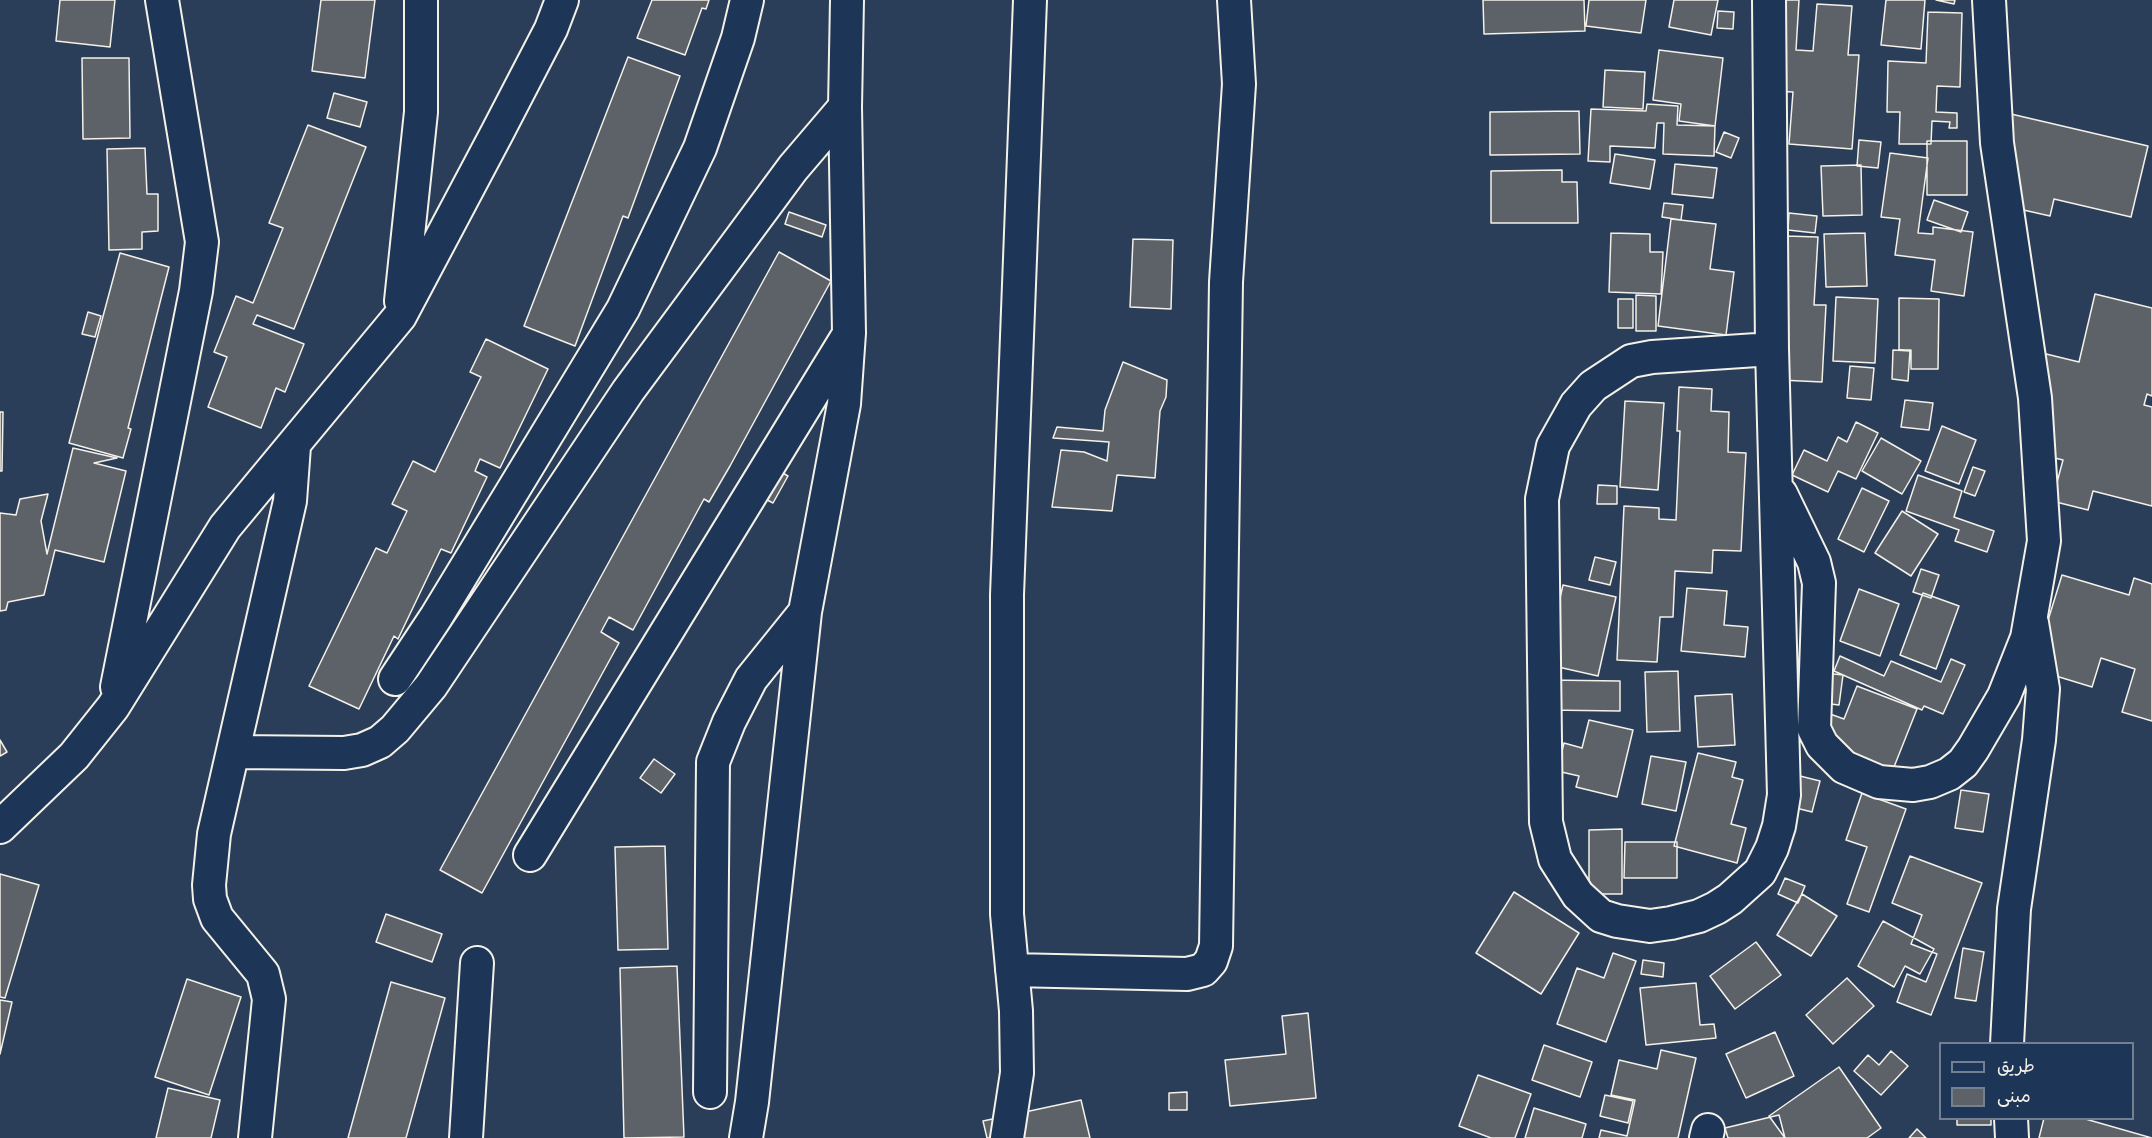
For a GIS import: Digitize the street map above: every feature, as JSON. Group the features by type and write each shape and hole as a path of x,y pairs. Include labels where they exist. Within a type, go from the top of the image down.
{"street":[{"path":"113,707 196,291 202,242 162,0"},
{"path":"400,316 421,112 421,0"},
{"path":"0,827 74,756 113,707 225,527 400,316 551,30 562,0"},
{"path":"395,680 436,617 623,309 700,148 738,38 747,0"},
{"path":"746,1138 805,612 844,404 849,333 845,107 847,0"},
{"path":"1007,1138 1017,1073 1007,914 1007,596 1030,0"},
{"path":"1012,970 1187,974 1203,970 1211,961 1216,946 1227,282 1239,84 1234,0"},
{"path":"1769,0 1772,349 1784,795 1772,848 1760,872 1730,899 1699,916 1650,926 1601,916 1578,895 1555,860 1546,822 1542,500 1553,446 1576,405 1593,386 1631,361 1652,357 1772,349"},
{"path":"1776,482 1814,562 1820,583 1814,729 1822,745 1837,762 1857,774 1879,782 1913,785 1940,778 1963,763 2004,696 2027,638 2044,541 2035,398 1997,143 1989,0"},
{"path":"233,752 344,753 362,750 380,742 395,729 431,686 628,391 793,168 845,107"},
{"path":"531,855 849,333"},
{"path":"255,1138 269,999 263,974 217,918 210,899 209,885 214,834 290,501 294,446"},
{"path":"710,1092 713,762 729,722 751,679 805,612"},
{"path":"2007,1042 2014,909 2039,740 2043,688 2031,613"},
{"path":"466,1138 477,963"},
{"path":"2011,1120 2012,1138"}],"building":[{"path":"60,0 115,0 110,47 56,41"},
{"path":"321,0 375,0 365,78 312,71"},
{"path":"652,0 709,0 706,9 702,8 685,55 637,38"},
{"path":"1483,0 1584,0 1585,31 1484,34"},
{"path":"1589,0 1646,0 1641,33 1586,26"},
{"path":"1674,0 1718,0 1711,35 1669,27"},
{"path":"1778,0 1799,0 1796,50 1813,51 1817,4 1852,6 1848,55 1859,55 1852,149 1789,144 1793,92 1772,91"},
{"path":"1886,0 1925,0 1921,49 1881,45"},
{"path":"1936,0 1955,0 1954,4"},
{"path":"1718,11 1734,12 1733,29 1717,28"},
{"path":"1928,12 1962,13 1960,87 1937,86 1936,112 1957,113 1957,128 1949,128 1950,122 1932,121 1931,144 1899,144 1900,112 1887,112 1888,61 1926,63"},
{"path":"1659,50 1723,58 1715,126 1679,121 1681,104 1653,100"},
{"path":"628,57 680,76 628,218 623,216 575,346 524,326"},
{"path":"82,58 129,58 130,138 83,139"},
{"path":"1605,70 1645,72 1643,109 1603,107"},
{"path":"334,93 367,102 360,127 327,118"},
{"path":"1647,104 1678,106 1677,125 1715,126 1714,156 1663,154 1664,123 1657,123 1655,148 1610,146 1610,162 1588,161 1591,109 1646,111"},
{"path":"1579,111 1580,154 1490,155 1490,112"},
{"path":"2011,114 2148,146 2131,217 2054,199 2050,216 1997,204"},
{"path":"308,125 366,147 294,329 257,315 253,324 304,344 285,392 276,388 261,428 208,407 227,357 214,352 236,296 253,303 283,228 269,223"},
{"path":"1724,132 1739,138 1731,158 1716,152"},
{"path":"1859,140 1881,142 1878,168 1857,166"},
{"path":"1927,141 1967,141 1967,195 1927,195"},
{"path":"145,148 147,194 158,194 158,231 142,232 142,249 109,250 107,149"},
{"path":"1890,153 1928,158 1918,233 1933,234 1933,227 1973,232 1964,296 1931,291 1935,260 1895,255 1900,219 1881,217"},
{"path":"1615,154 1655,160 1650,189 1610,183"},
{"path":"1675,164 1717,168 1713,198 1672,194"},
{"path":"1861,165 1862,215 1823,216 1821,166"},
{"path":"1562,170 1562,182 1577,182 1578,223 1491,223 1491,171"},
{"path":"1934,200 1968,212 1961,232 1927,220"},
{"path":"1664,203 1683,205 1681,220 1662,217"},
{"path":"789,212 826,225 822,237 785,224"},
{"path":"1789,213 1817,216 1815,233 1788,230"},
{"path":"1671,219 1716,224 1710,269 1734,272 1726,335 1658,326"},
{"path":"1611,233 1650,234 1650,252 1663,252 1661,294 1609,292"},
{"path":"1865,233 1867,286 1826,287 1824,234"},
{"path":"1786,236 1818,237 1814,305 1826,305 1822,382 1780,380"},
{"path":"1133,239 1173,240 1171,309 1130,307"},
{"path":"779,252 831,281 730,466 709,502 704,499 633,630 609,617 601,632 619,643 482,893 440,870"},
{"path":"120,253 169,267 128,428 131,429 123,458 69,443"},
{"path":"2095,294 2152,308 2152,396 2147,394 2144,405 2152,407 2152,506 2093,491 2088,510 2052,501 2063,460 2034,453 2038,352 2079,362"},
{"path":"1636,295 1656,296 1656,331 1636,331"},
{"path":"1836,297 1878,299 1875,363 1833,361"},
{"path":"1899,298 1939,299 1938,369 1911,369 1911,350 1899,350"},
{"path":"1618,299 1633,299 1633,328 1618,328"},
{"path":"88,312 101,316 95,337 82,334"},
{"path":"486,339 548,369 500,468 480,459 475,471 487,477 451,553 441,549 398,639 394,636 359,709 309,686 376,548 387,553 407,511 392,504 413,461 435,472 481,377 470,372"},
{"path":"1893,350 1910,351 1908,381 1892,379"},
{"path":"1123,362 1167,380 1166,397 1160,411 1155,478 1117,475 1112,511 1052,507 1061,450 1084,452 1107,461 1109,442 1053,438 1057,427 1103,431 1105,410"},
{"path":"1850,366 1874,368 1871,400 1847,398"},
{"path":"1679,387 1712,389 1711,411 1729,412 1728,452 1746,453 1741,551 1713,550 1712,573 1675,571 1673,617 1660,617 1657,662 1617,660 1624,506 1659,508 1659,519 1676,520 1680,431 1677,431"},
{"path":"1905,400 1933,403 1929,430 1901,427"},
{"path":"1625,401 1664,403 1658,490 1620,487"},
{"path":"0,412 3,412 2,471 0,471"},
{"path":"1856,422 1878,433 1856,479 1838,471 1828,492 1792,475 1804,450 1827,461 1838,437 1847,442"},
{"path":"1942,426 1976,440 1959,484 1925,471"},
{"path":"1881,438 1921,461 1902,494 1862,471"},
{"path":"73,448 117,458 94,463 126,471 104,562 55,550 44,595 8,602 6,610 0,611 0,513 16,515 20,499 48,494 41,521 47,554"},
{"path":"767,464 788,476 773,503 752,492"},
{"path":"1973,467 1985,471 1975,496 1964,492"},
{"path":"1918,475 1962,491 1954,517 1994,531 1987,552 1955,541 1959,530 1906,511"},
{"path":"1598,485 1617,486 1617,504 1597,504"},
{"path":"1862,488 1889,501 1864,552 1838,539"},
{"path":"1902,511 1938,534 1911,576 1875,553"},
{"path":"1595,557 1616,562 1610,585 1589,580"},
{"path":"1921,569 1939,575 1931,598 1913,592"},
{"path":"2062,575 2129,595 2134,578 2152,584 2152,721 2122,712 2135,669 2101,658 2092,687 2033,669"},
{"path":"1563,585 1616,597 1598,676 1545,664"},
{"path":"1687,588 1727,591 1724,625 1748,627 1745,657 1681,651"},
{"path":"1859,589 1899,604 1880,656 1840,641"},
{"path":"1923,593 1959,606 1936,669 1900,655"},
{"path":"1840,656 1884,676 1891,661 1941,682 1951,659 1965,665 1943,714 1924,706 1922,710 1834,671"},
{"path":"1678,671 1680,731 1647,732 1645,672"},
{"path":"1825,673 1843,675 1839,705 1822,703"},
{"path":"1548,680 1620,681 1620,711 1548,710"},
{"path":"1857,686 1917,709 1892,772 1814,754 1830,714 1844,719"},
{"path":"1732,694 1735,745 1698,747 1695,696"},
{"path":"1589,720 1633,730 1617,797 1576,787 1579,776 1557,771 1564,743 1582,748"},
{"path":"0,740 7,752 0,756"},
{"path":"1698,753 1736,762 1732,777 1743,780 1731,824 1746,828 1737,863 1674,846"},
{"path":"1651,756 1686,762 1676,811 1642,804"},
{"path":"654,759 675,774 661,793 640,778"},
{"path":"1800,776 1820,781 1812,812 1792,807"},
{"path":"1961,790 1989,794 1983,832 1955,828"},
{"path":"1862,793 1906,809 1869,912 1847,904 1867,847 1846,840"},
{"path":"1622,829 1622,894 1589,894 1589,830"},
{"path":"1625,842 1677,842 1677,878 1624,878"},
{"path":"665,846 668,949 618,950 615,847"},
{"path":"1910,856 1982,883 1931,1015 1897,1002 1907,974 1926,982 1937,954 1911,944 1922,915 1892,903"},
{"path":"0,874 39,885 5,998 0,997"},
{"path":"1785,878 1805,886 1798,903 1778,894"},
{"path":"1514,892 1579,933 1541,994 1476,953"},
{"path":"1802,894 1837,916 1811,956 1777,935"},
{"path":"386,914 442,934 432,962 376,942"},
{"path":"1883,921 1934,949 1920,974 1905,966 1894,987 1858,966"},
{"path":"1756,942 1781,975 1735,1009 1710,976"},
{"path":"1963,948 1984,952 1976,1001 1955,998"},
{"path":"1613,953 1636,961 1606,1042 1557,1024 1577,968 1604,978"},
{"path":"1643,960 1664,963 1663,977 1641,974"},
{"path":"677,966 684,1137 624,1138 620,968"},
{"path":"1847,978 1874,1006 1833,1044 1806,1015"},
{"path":"187,979 241,997 209,1095 155,1077"},
{"path":"391,982 445,998 406,1138 348,1138"},
{"path":"1696,983 1700,1025 1714,1024 1716,1038 1646,1045 1640,988"},
{"path":"0,1000 12,1002 0,1054"},
{"path":"1308,1013 1316,1098 1230,1106 1225,1060 1286,1054 1282,1016"},
{"path":"1775,1032 1794,1076 1746,1098 1726,1054"},
{"path":"1544,1045 1592,1062 1580,1097 1532,1080"},
{"path":"1661,1050 1696,1058 1678,1138 1599,1138 1601,1130 1627,1136 1635,1100 1611,1095 1619,1060 1657,1069"},
{"path":"1891,1051 1908,1066 1881,1095 1854,1071 1868,1055 1879,1065"},
{"path":"1839,1067 1881,1128 1867,1138 1785,1138 1769,1116"},
{"path":"1478,1075 1531,1094 1515,1138 1491,1138 1459,1126"},
{"path":"168,1088 220,1100 211,1138 156,1138"},
{"path":"1187,1092 1187,1110 1169,1110 1169,1093"},
{"path":"1605,1095 1633,1101 1628,1123 1600,1116"},
{"path":"1081,1100 1090,1138 987,1138 983,1121"},
{"path":"1534,1108 1586,1124 1582,1138 1525,1138"},
{"path":"1779,1115 1785,1138 1728,1138 1725,1128"},
{"path":"1957,1120 1991,1120 1991,1125 1957,1125"},
{"path":"2044,1120 2089,1120 2152,1138 2039,1138"},
{"path":"1917,1129 1926,1138 1909,1138"}]}
